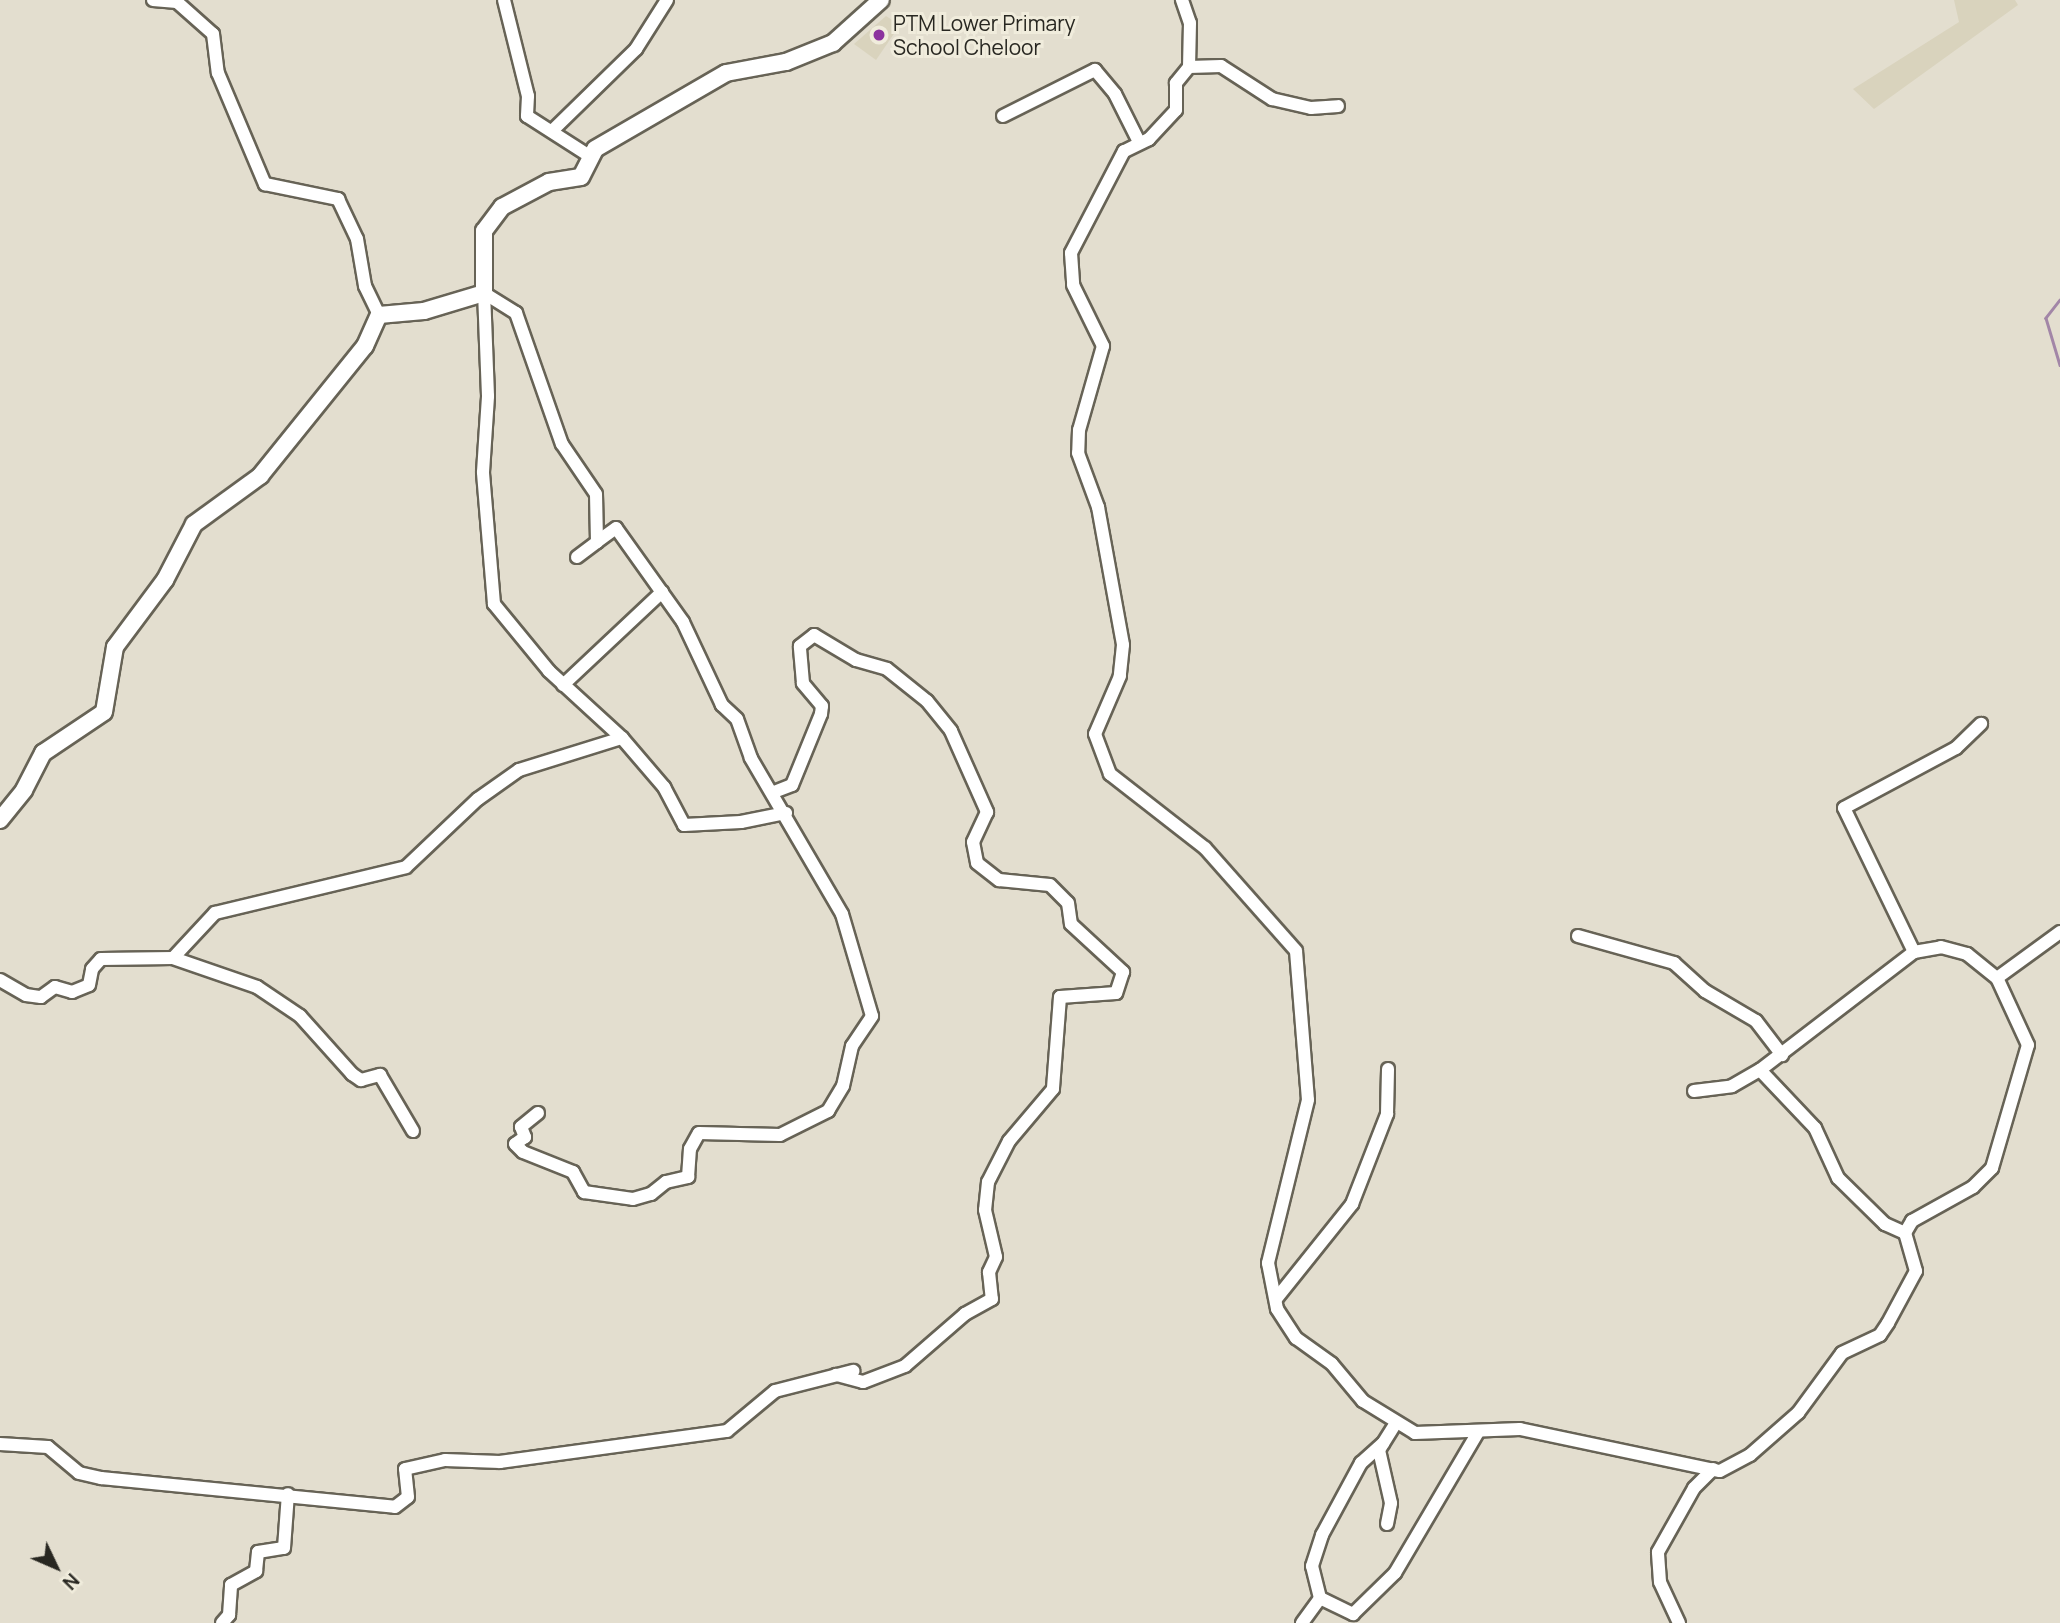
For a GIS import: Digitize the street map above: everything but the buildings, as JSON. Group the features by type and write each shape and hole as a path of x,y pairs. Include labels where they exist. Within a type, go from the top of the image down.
{"main road":[{"path":"0,820 24,790 43,753 104,712 115,647 165,580 194,524 261,476 365,346 379,315 424,311 484,293 484,231 502,207 549,182 581,177 595,149 726,73 786,62 833,43 881,0"}],"street":[{"path":"153,0 177,2 213,34 218,73 265,184 338,199 357,239 365,286 379,315"},
{"path":"504,0 528,96 527,116 554,129 591,157"},
{"path":"554,129 636,49 667,0"},
{"path":"1182,0 1190,23 1189,67 1176,83 1176,110 1159,131 1124,151 1072,253 1073,285 1103,346 1079,430 1078,453 1098,507 1123,645 1120,676 1095,734 1110,774 1205,848 1296,951 1308,1100 1268,1263 1280,1319 1296,1338 1324,1356 1363,1401 1415,1433 1557,1435 1713,1469"},
{"path":"1189,67 1221,66 1272,99 1311,108 1338,106"},
{"path":"1003,116 1095,70 1115,94 1139,142"},
{"path":"484,293 516,313 562,444 596,494 597,542"},
{"path":"484,293 488,396 482,472 494,604 563,685 622,738 664,787 684,825 741,822 786,813"},
{"path":"538,1113 521,1127 525,1137 515,1144 523,1152 573,1172 584,1192 633,1199 688,1177 690,1149 699,1133 780,1135 828,1111 843,1086 852,1046 872,1016 842,914 662,592 616,528 577,557"},
{"path":"563,685 662,592"},
{"path":"774,792 792,785 821,714 822,706 803,683 800,646 814,635 856,660 887,669 927,701 951,731 987,812 973,842 977,863 999,880 1051,886 1068,903 1071,924 1123,972 1116,993 1060,997 1053,1089 1009,1141 988,1182 985,1210 996,1257 989,1272 992,1299 965,1314 905,1366 863,1382 836,1374"},
{"path":"1914,952 1844,808 1956,748 1981,724"},
{"path":"173,958 215,914 406,867 478,799 519,770 622,738"},
{"path":"1997,978 2060,932"},
{"path":"1578,936 1674,963 1705,991 1756,1021 1782,1055"},
{"path":"1694,1091 1732,1086 1760,1070 1914,952 1941,947 1967,954 1997,978 2028,1045 1992,1168 1973,1187 1922,1213 1905,1233"},
{"path":"0,980 41,997 55,987 72,992 89,985 92,969 101,959 173,958 257,987 300,1016 352,1074 361,1080 380,1075 413,1131"},
{"path":"1276,1299 1352,1205 1387,1114 1388,1069"},
{"path":"1679,1623 1660,1582 1658,1552 1694,1488 1713,1469 1750,1455 1798,1413 1842,1353 1880,1335 1916,1271 1905,1233 1885,1224 1838,1178 1815,1128 1760,1070"},
{"path":"0,1444 48,1447 79,1473 101,1478 288,1494 395,1507 408,1497 405,1469 445,1460 500,1462 727,1431 775,1391 853,1371"},
{"path":"1302,1623 1320,1598 1312,1566 1322,1535 1360,1463 1383,1443 1396,1423"},
{"path":"1320,1598 1353,1614 1395,1573 1478,1432"},
{"path":"1383,1443 1382,1479 1391,1503 1387,1524"},
{"path":"222,1623 229,1615 231,1585 256,1571 258,1552 284,1548 288,1494"}],"shaded area":[{"path":"1954,0 2015,0 2018,5 1874,109 1853,89 1959,22"},
{"name":"PTM Lower Primary School Cheloor","path":"886,16 900,25 876,60 854,44"}],"waterway":[{"path":"2060,300 2046,318 2060,365"}],"place":[{"name":"PTM Lower Primary School Cheloor","path":"879,35"}]}
